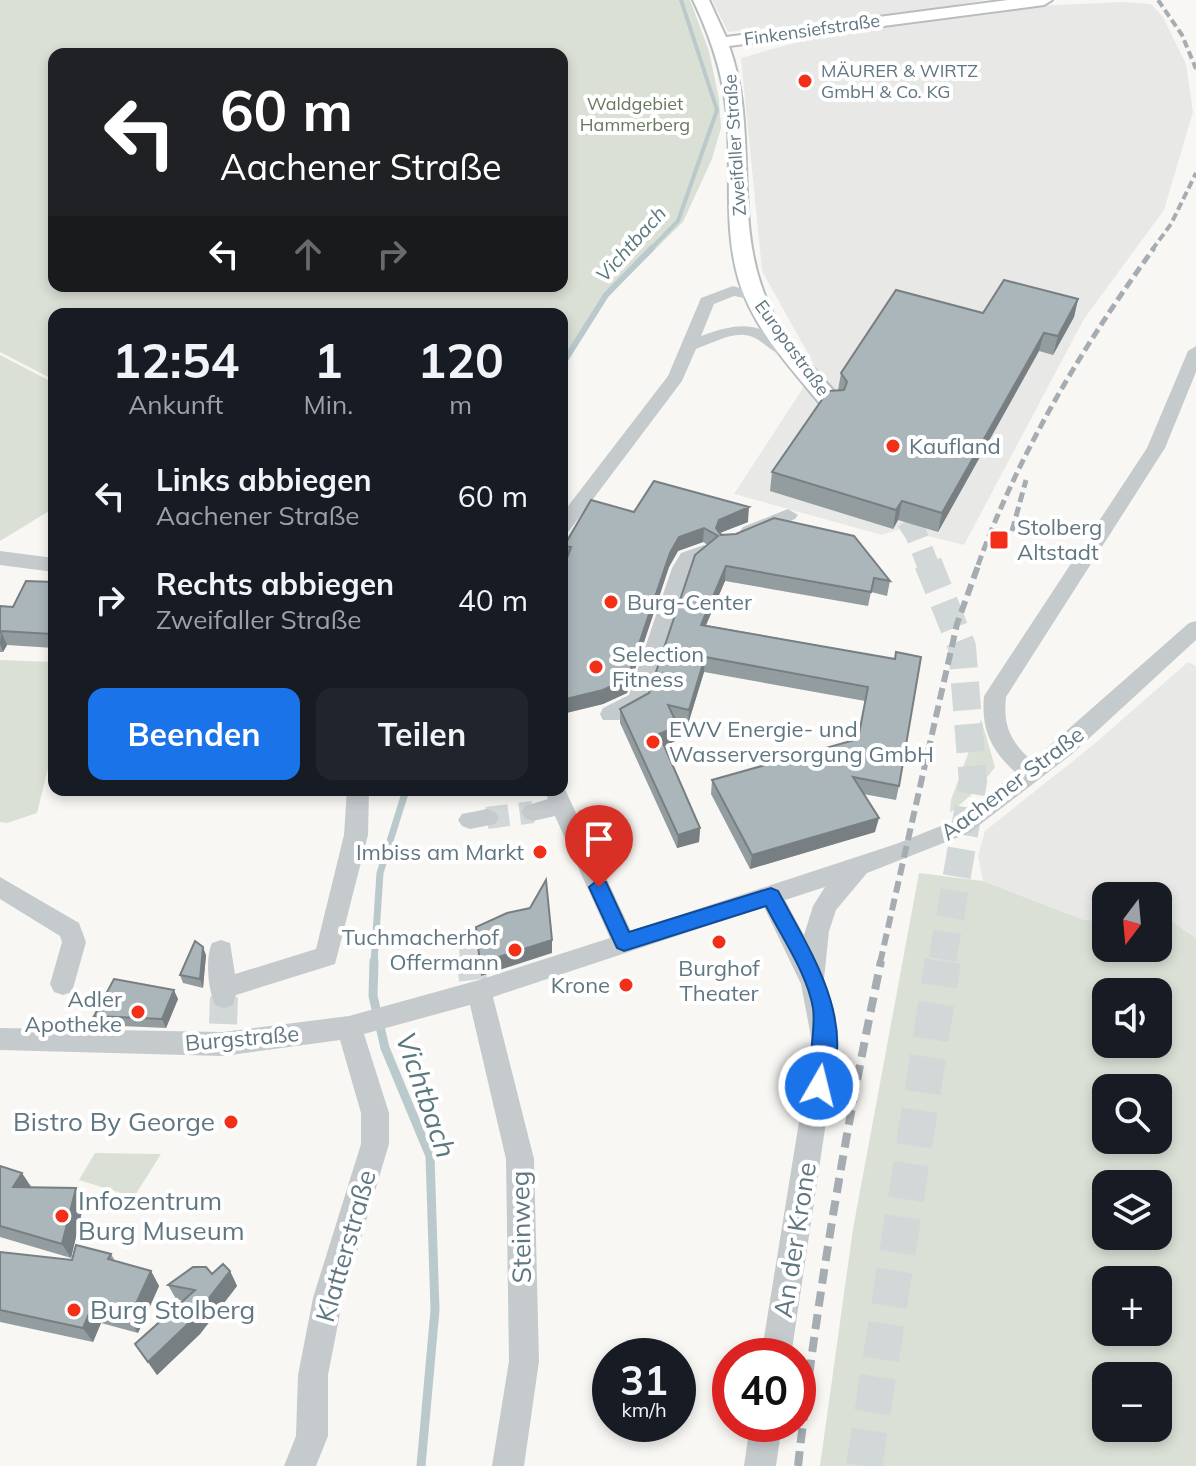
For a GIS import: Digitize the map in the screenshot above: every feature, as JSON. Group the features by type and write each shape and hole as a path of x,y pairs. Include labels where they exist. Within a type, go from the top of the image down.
{"main road":[{"name":"Zweifaller Straße","path":"701,0 723,42 735,103 742,236 754,295"},
{"name":"Finkensiefstraße","path":"723,42 1044,0"},
{"name":"Europastraße","path":"754,295 796,359 831,402"}],"street":[{"path":"568,519 657,406 676,377 704,314 754,295"},
{"path":"691,345 729,329 754,331 796,359"},
{"path":"1030,772 1000,745 991,720 995,696 1156,448 1196,351"},
{"path":"727,541 788,515"},
{"path":"611,714 638,700 682,568 688,558 704,551"},
{"path":"0,558 48,564"},
{"name":"Aachener Straße","path":"475,988 771,897 938,839 961,827 1098,718 1196,628"},
{"path":"221,950 224,993 274,970 326,957 356,835 358,796"},
{"path":"533,812 559,798 624,942"},
{"path":"813,977 816,924 832,890 869,863"},
{"path":"0,887 70,930 74,942 63,984"},
{"name":"An der Krone","path":"771,897 813,977 823,1006 825,1042 779,1338"},
{"name":"Burgstraße","path":"0,1039 223,1034 358,1025 400,1015 475,988"},
{"name":"Steinweg","path":"475,988 520,1159 524,1361 508,1466"},
{"name":"Klatterstraße","path":"300,1466 312,1436 313,1375 328,1298 375,1144 375,1113 358,1025"},
{"path":"760,1466 763,1442"}],"shaded area":[{"path":"712,0 985,0 896,15 728,32"},
{"path":"1123,2 1151,4 1163,17 1186,64 1193,112 1164,210 1084,319 964,545 899,529 882,535 734,494 816,368 762,271 741,58 815,37 1036,6"},
{"path":"1188,662 1196,666 1196,938 1172,922 1172,882 1092,882 1092,920 983,881 978,856 985,831 1093,745"}],"green space":[{"name":"Waldgebiet Hammerberg","path":"0,0 690,0 709,51 719,99 721,128 712,159 683,222 609,295 568,360 568,308 48,308 48,377 0,352"},
{"path":"0,355 48,380 48,512 0,541"},
{"path":"0,660 48,662 48,768 37,813 7,823 0,822"},
{"path":"981,719 995,767 978,789 950,813 951,800"},
{"path":"919,873 983,881 1092,920 1092,962 1172,962 1173,922 1196,938 1196,1466 820,1466 853,1229"},
{"path":"95,1153 161,1154 134,1197 79,1180"}],"building":[{"name":"Kaufland","path":"1004,280 1078,299 1058,336 1044,333 942,513 902,501 896,510 772,472 828,391 844,390 847,382 841,373 896,290 983,313"},
{"path":"654,481 749,507 719,520 716,528 721,535 736,534 774,518 854,536 890,581 874,578 871,592 726,566 701,625 895,659 896,652 921,657 899,786 853,777 879,818 752,855 712,780 858,739 868,687 705,657 689,710 668,705 678,726 659,734 700,828 678,835 620,709 649,693 695,555 718,536 704,528 679,537 670,553 627,679 603,690 568,699 568,555 571,547 568,547 568,539 591,500 634,512"},
{"path":"26,581 48,582 48,634 0,633 0,606 13,607"},
{"path":"546,880 552,940 480,963 476,927 507,913 530,908"},
{"path":"195,941 203,947 200,979 180,975"},
{"path":"114,979 174,990 162,1019 94,1016"},
{"path":"0,1166 22,1173 13,1187 76,1188 62,1244 0,1226"},
{"path":"76,1245 111,1254 108,1259 151,1271 129,1319 91,1309 83,1328 0,1310 0,1252 72,1260"},
{"path":"223,1264 230,1271 192,1320 148,1362 135,1344 195,1290 168,1285 193,1267 206,1267 212,1274"}],"waterway":[{"name":"Vichtbach","path":"650,250 678,221 717,110 681,0"},
{"name":"Vichtbach","path":"568,355 606,295 652,248"},
{"name":"Vichtbach","path":"374,963 380,873 404,796"},
{"name":"Vichtbach","path":"374,961 373,996 385,1048 430,1156 435,1310 421,1466"}],"tunnel":[{"path":"889,493 916,534 928,565"},
{"path":"928,563 962,647 973,782 942,963"},
{"path":"487,818 533,812"},
{"path":"470,946 471,963"},
{"path":"471,961 473,980"},
{"path":"864,1466 943,961"},
{"path":"223,1024 224,997"}],"railway":[{"path":"1158,0 1182,35 1196,69"},
{"path":"1152,250 1171,224 1196,173"},
{"path":"978,565 1013,481 1055,400 1102,323 1154,248"},
{"path":"1012,531 1026,480"},
{"path":"880,963 957,624 979,563"},
{"path":"798,1466 834,1212 881,961"}],"place":[{"name":"MÄURER & WIRTZ GmbH & Co. KG","path":"805,81"},
{"name":"Kaufland","path":"893,446"},
{"name":"Stolberg Altstadt","path":"999,540"},
{"name":"Burg-Center","path":"611,602"},
{"name":"Selection Fitness","path":"596,667"},
{"name":"EWV Energie- und Wasserversorgung GmbH","path":"653,742"},
{"name":"Imbiss am Markt","path":"540,852"},
{"name":"Burghof Theater","path":"719,942"},
{"name":"Tuchmacherhof Offermann","path":"515,950"},
{"name":"Krone","path":"626,985"},
{"name":"Adler Apotheke","path":"138,1012"},
{"name":"Bistro By George","path":"231,1122"},
{"name":"Infozentrum Burg Museum","path":"62,1216"},
{"name":"Burg Stolberg","path":"74,1310"}],"route":[{"path":"599,887 624,942 771,897 813,977 823,1006 825,1042 819,1086"}]}
